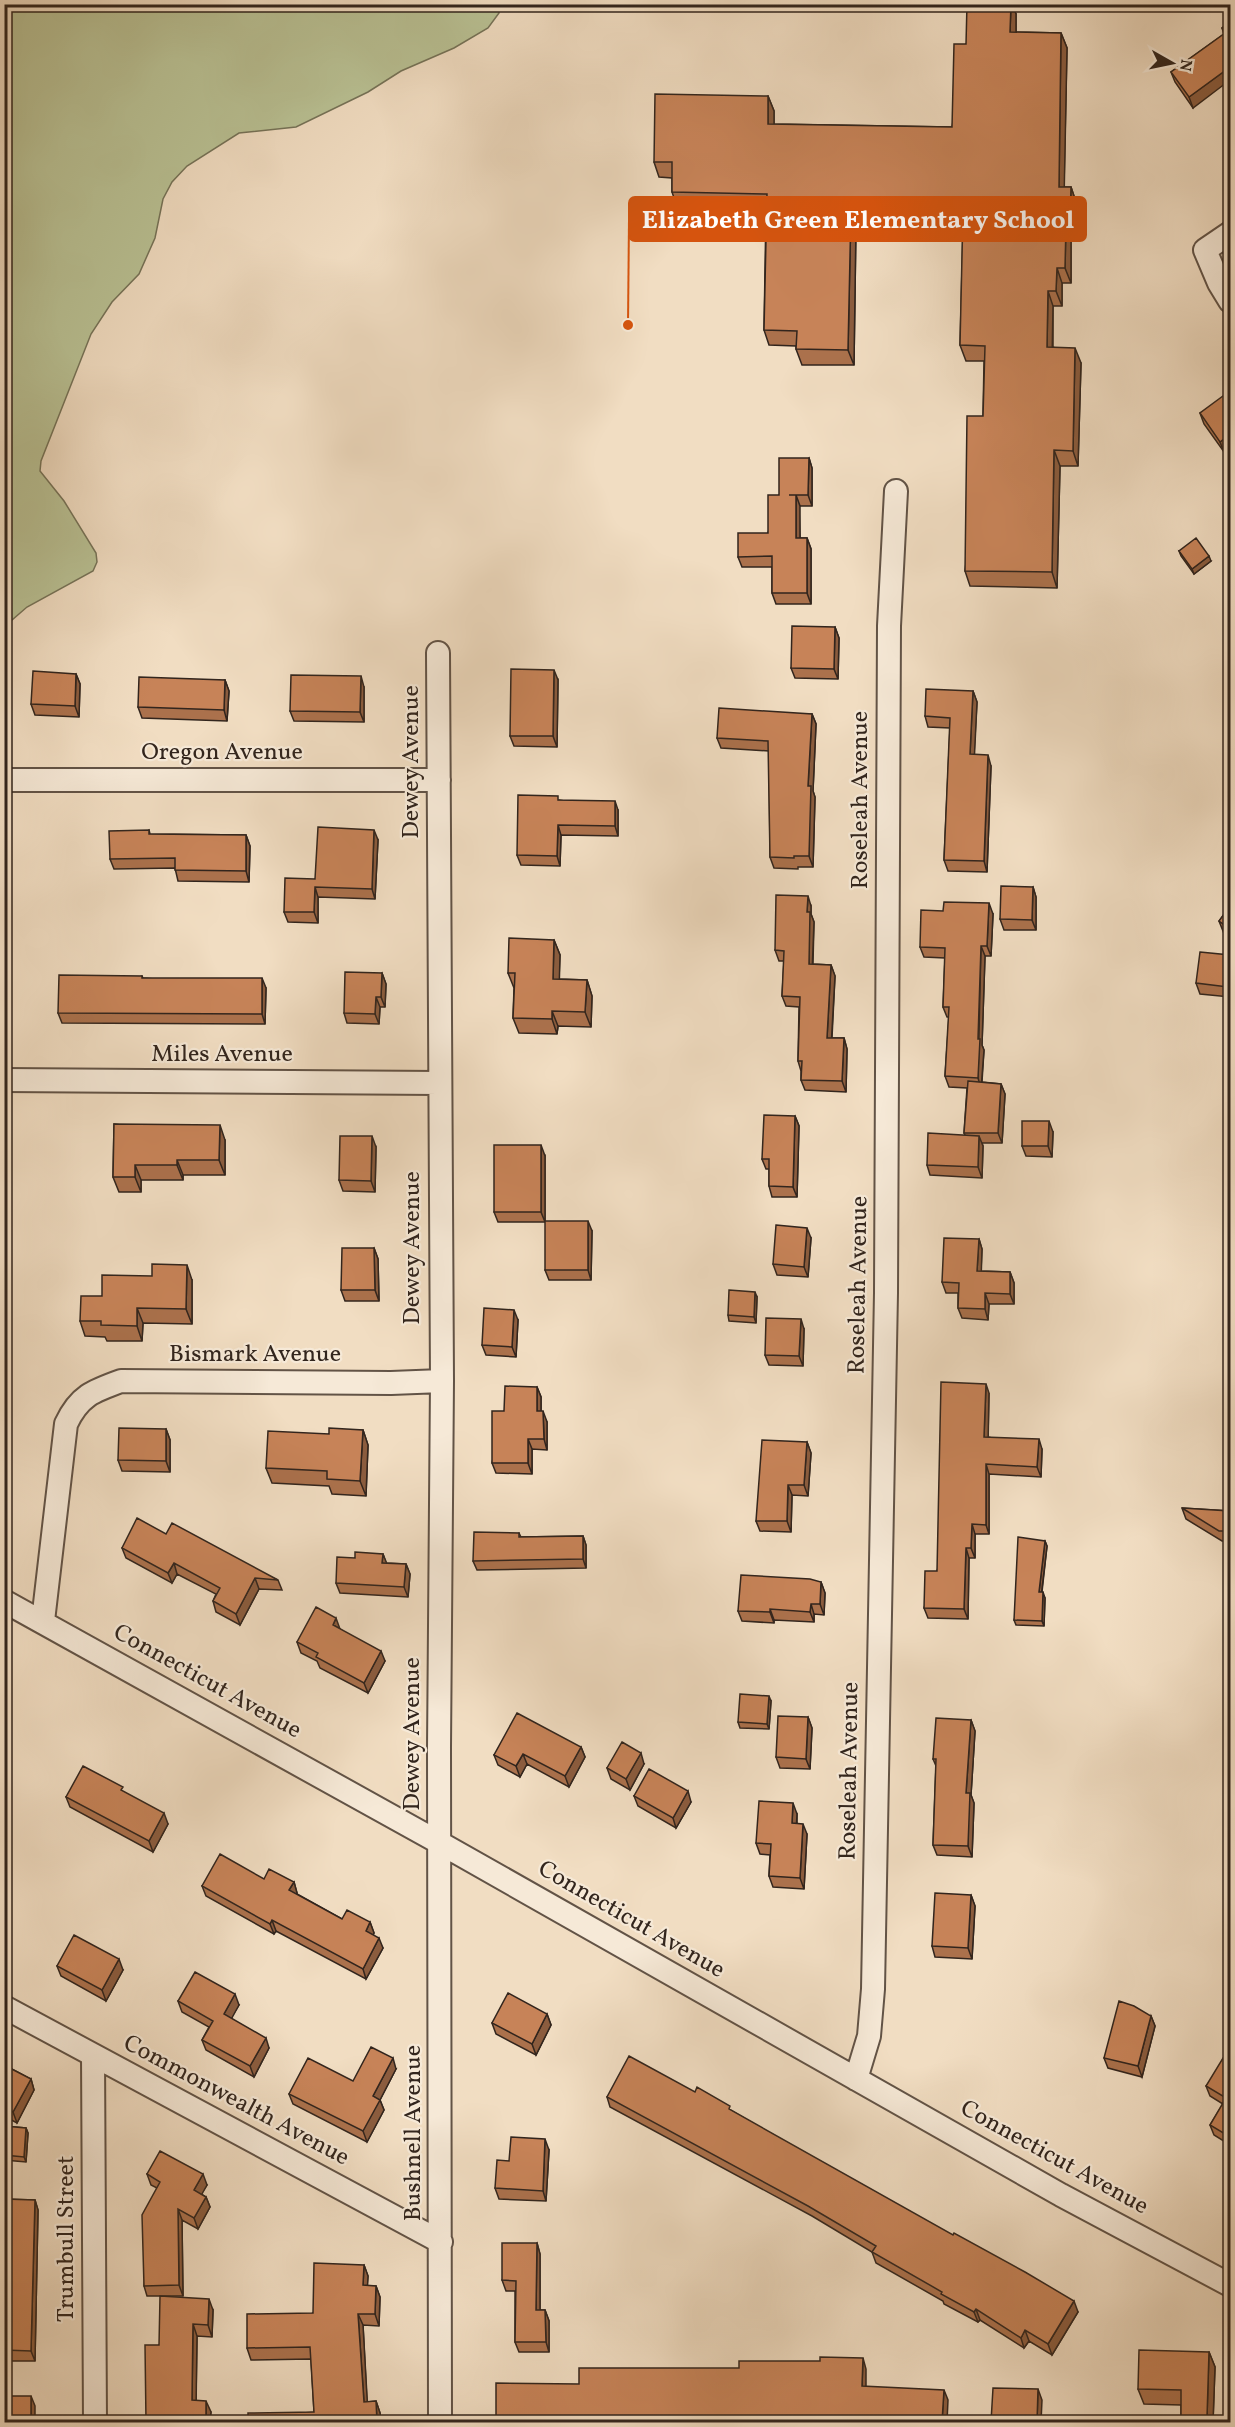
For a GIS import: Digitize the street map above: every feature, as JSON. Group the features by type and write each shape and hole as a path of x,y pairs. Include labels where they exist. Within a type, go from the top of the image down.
{"street":[{"path":"1230,234 1205,250 1219,284 1230,301"},
{"name":"Roseleah Avenue","path":"856,2079 869,2036 873,1989 886,1281 889,626 896,491"},
{"name":"Dewey Avenue","path":"438,653 442,1381 440,1843"},
{"name":"Oregon Avenue","path":"4,780 439,780"},
{"name":"Miles Avenue","path":"4,1080 439,1083"},
{"name":"Bismark Avenue","path":"43,1621 66,1424 74,1407 95,1391 121,1381 442,1381"},
{"name":"Connecticut Avenue","path":"4,1601 440,1843 1061,2195 1230,2285"},
{"name":"Bushnell Avenue","path":"440,1843 440,2422"},
{"name":"Commonwealth Avenue","path":"4,2007 441,2242"},
{"name":"Trumbull Street","path":"93,2055 95,2422"}],"green space":[{"path":"5,4 499,4 499,13 488,28 454,48 401,71 368,92 296,127 239,133 187,166 172,182 163,199 155,238 139,274 112,302 91,334 41,461 40,471 64,501 96,553 97,562 93,571 27,607 5,626"}],"building":[{"path":"967,4 1011,4 1010,32 1061,33 1059,187 1071,187 1070,225 1066,225 1065,268 1057,268 1056,291 1048,291 1047,347 1075,348 1073,451 1054,450 1052,572 965,571 967,416 983,416 985,346 960,345 963,212 851,210 848,350 796,349 797,331 764,330 767,194 672,192 672,162 654,162 655,94 768,96 768,124 952,127 954,44 966,44"},
{"path":"1230,22 1230,67 1189,97 1171,72 1225,33 1222,28"},
{"path":"1227,393 1230,398 1230,434 1220,442 1200,413"},
{"path":"779,458 809,458 808,495 796,495 796,538 807,538 807,593 772,593 772,556 738,557 738,533 768,533 768,495 779,495"},
{"path":"1196,538 1209,556 1192,569 1179,551"},
{"path":"792,626 835,627 834,669 791,668"},
{"path":"511,669 554,670 553,736 510,736"},
{"path":"33,671 76,674 75,706 31,704"},
{"path":"291,675 361,676 360,712 290,711"},
{"path":"139,677 225,680 224,710 138,707"},
{"path":"926,689 973,691 970,754 988,755 984,861 944,860 950,718 925,716"},
{"path":"719,708 812,714 808,786 811,786 809,856 770,857 768,741 717,738"},
{"path":"518,795 558,796 558,800 615,801 615,826 558,825 557,856 517,855"},
{"path":"318,827 374,830 372,889 315,887 314,912 284,912 285,878 315,879"},
{"path":"149,830 149,834 246,835 246,871 175,870 175,858 110,859 109,831"},
{"path":"1001,886 1033,887 1032,920 1000,919"},
{"path":"776,895 808,896 809,964 831,965 827,1038 844,1038 842,1081 801,1080 802,1061 798,1061 800,997 782,996 784,951 775,950"},
{"path":"944,902 989,903 987,946 981,946 978,1078 945,1076 949,1007 943,1007 945,948 920,947 921,910 943,911"},
{"path":"1230,906 1230,929 1219,921"},
{"path":"509,938 554,940 553,979 587,980 585,1012 552,1011 552,1019 513,1018 515,973 508,973"},
{"path":"1200,952 1230,955 1230,984 1228,987 1196,983"},
{"path":"345,972 382,973 381,997 376,997 375,1014 344,1013"},
{"path":"4,973 6,973 6,1008 4,1008"},
{"path":"59,975 262,978 262,1014 58,1013"},
{"path":"968,1081 1001,1084 998,1133 964,1133"},
{"path":"764,1115 795,1116 793,1187 769,1186 769,1159 762,1159"},
{"path":"1022,1121 1049,1121 1048,1146 1022,1146"},
{"path":"114,1124 220,1125 219,1160 177,1160 177,1165 135,1165 135,1177 113,1177"},
{"path":"928,1133 979,1136 978,1167 927,1165"},
{"path":"340,1136 372,1136 371,1181 339,1180"},
{"path":"494,1145 541,1145 541,1212 494,1212"},
{"path":"545,1221 588,1221 588,1270 545,1270"},
{"path":"776,1225 807,1228 804,1267 773,1264"},
{"path":"944,1238 979,1239 977,1271 1010,1272 1010,1294 985,1293 985,1309 958,1308 959,1283 942,1282"},
{"path":"342,1248 374,1248 375,1290 341,1290"},
{"path":"152,1264 187,1265 186,1309 137,1308 137,1326 101,1325 101,1321 80,1321 81,1296 102,1296 102,1275 152,1276"},
{"path":"729,1290 755,1292 754,1317 728,1315"},
{"path":"484,1308 514,1310 512,1347 482,1345"},
{"path":"766,1318 801,1319 799,1356 765,1355"},
{"path":"941,1382 986,1384 984,1437 1039,1439 1037,1467 986,1464 986,1525 972,1524 971,1548 966,1548 964,1609 924,1608 925,1571 937,1571"},
{"path":"505,1386 537,1387 537,1411 543,1411 544,1439 528,1439 528,1463 492,1463 492,1411 504,1411"},
{"path":"119,1428 166,1429 166,1461 118,1460"},
{"path":"329,1428 363,1430 360,1481 327,1479 327,1471 266,1468 268,1431 329,1434"},
{"path":"762,1440 807,1442 804,1485 788,1485 787,1521 756,1521"},
{"path":"1182,1508 1230,1511 1230,1531 1219,1531"},
{"path":"137,1518 166,1534 172,1523 278,1580 255,1578 236,1614 213,1601 220,1588 174,1563 168,1573 122,1548"},
{"path":"474,1532 519,1533 519,1537 583,1536 583,1559 473,1561"},
{"path":"1018,1537 1045,1541 1039,1592 1043,1592 1042,1621 1014,1620"},
{"path":"355,1552 383,1554 382,1563 406,1564 404,1587 336,1583 337,1557 355,1558"},
{"path":"741,1575 810,1579 821,1582 820,1604 811,1604 810,1612 770,1609 770,1612 738,1611"},
{"path":"316,1607 336,1618 333,1625 381,1651 364,1683 316,1657 318,1653 297,1642"},
{"path":"740,1694 769,1696 767,1724 738,1722"},
{"path":"517,1713 581,1747 565,1776 523,1754 516,1766 494,1755"},
{"path":"778,1716 808,1717 806,1759 776,1757"},
{"path":"936,1718 971,1720 966,1793 970,1793 968,1846 933,1845 936,1759 933,1759"},
{"path":"622,1742 641,1753 626,1779 607,1768"},
{"path":"83,1766 123,1787 121,1790 164,1813 149,1841 66,1797"},
{"path":"649,1769 688,1791 673,1818 634,1796"},
{"path":"759,1801 793,1803 792,1823 803,1824 800,1878 769,1876 771,1844 756,1843"},
{"path":"220,1854 264,1879 269,1869 294,1882 289,1890 342,1919 347,1910 370,1922 366,1931 379,1938 363,1969 272,1920 270,1924 202,1886"},
{"path":"935,1893 971,1895 968,1948 932,1946"},
{"path":"74,1935 119,1959 102,1990 57,1966"},
{"path":"195,1972 235,1994 224,2014 266,2038 250,2066 202,2040 213,2021 178,2001"},
{"path":"508,1993 547,2014 532,2044 492,2023"},
{"path":"1119,2001 1134,2006 1151,2016 1138,2066 1104,2058"},
{"path":"371,2047 393,2058 373,2096 380,2100 363,2131 289,2094 308,2058 353,2081"},
{"path":"629,2056 695,2092 697,2087 730,2106 729,2109 1074,2301 1048,2344 1025,2330 1021,2338 976,2309 974,2312 941,2294 942,2292 872,2252 876,2246 808,2206 607,2097"},
{"path":"1223,2058 1230,2063 1230,2091 1226,2098 1206,2086"},
{"path":"4,2065 31,2079 13,2112 4,2107"},
{"path":"1230,2091 1230,2137 1210,2125"},
{"path":"4,2126 26,2128 24,2157 4,2155"},
{"path":"511,2137 545,2139 543,2191 495,2188 497,2160 509,2161"},
{"path":"160,2151 203,2174 194,2190 206,2197 194,2218 178,2209 179,2285 144,2286 142,2215 160,2182 147,2174"},
{"path":"4,2199 35,2200 31,2351 4,2350"},
{"path":"502,2243 537,2243 536,2310 545,2310 546,2342 515,2342 516,2281 502,2280"},
{"path":"314,2263 364,2265 363,2285 376,2286 375,2314 358,2314 364,2402 376,2401 377,2422 146,2422 145,2345 159,2345 160,2296 209,2299 208,2325 193,2324 192,2400 206,2401 206,2418 248,2418 248,2413 314,2412 310,2347 247,2348 247,2314 313,2313"},
{"path":"1139,2350 1209,2352 1207,2417 1181,2417 1181,2390 1138,2389"},
{"path":"820,2357 863,2358 862,2386 944,2390 942,2422 496,2422 496,2383 579,2384 579,2368 739,2368 739,2361 820,2361"},
{"path":"993,2388 1038,2389 1037,2422 991,2422"},
{"path":"4,2396 31,2396 31,2422 4,2422"}],"place":[{"name":"Elizabeth Green Elementary School","path":"628,325"}]}
